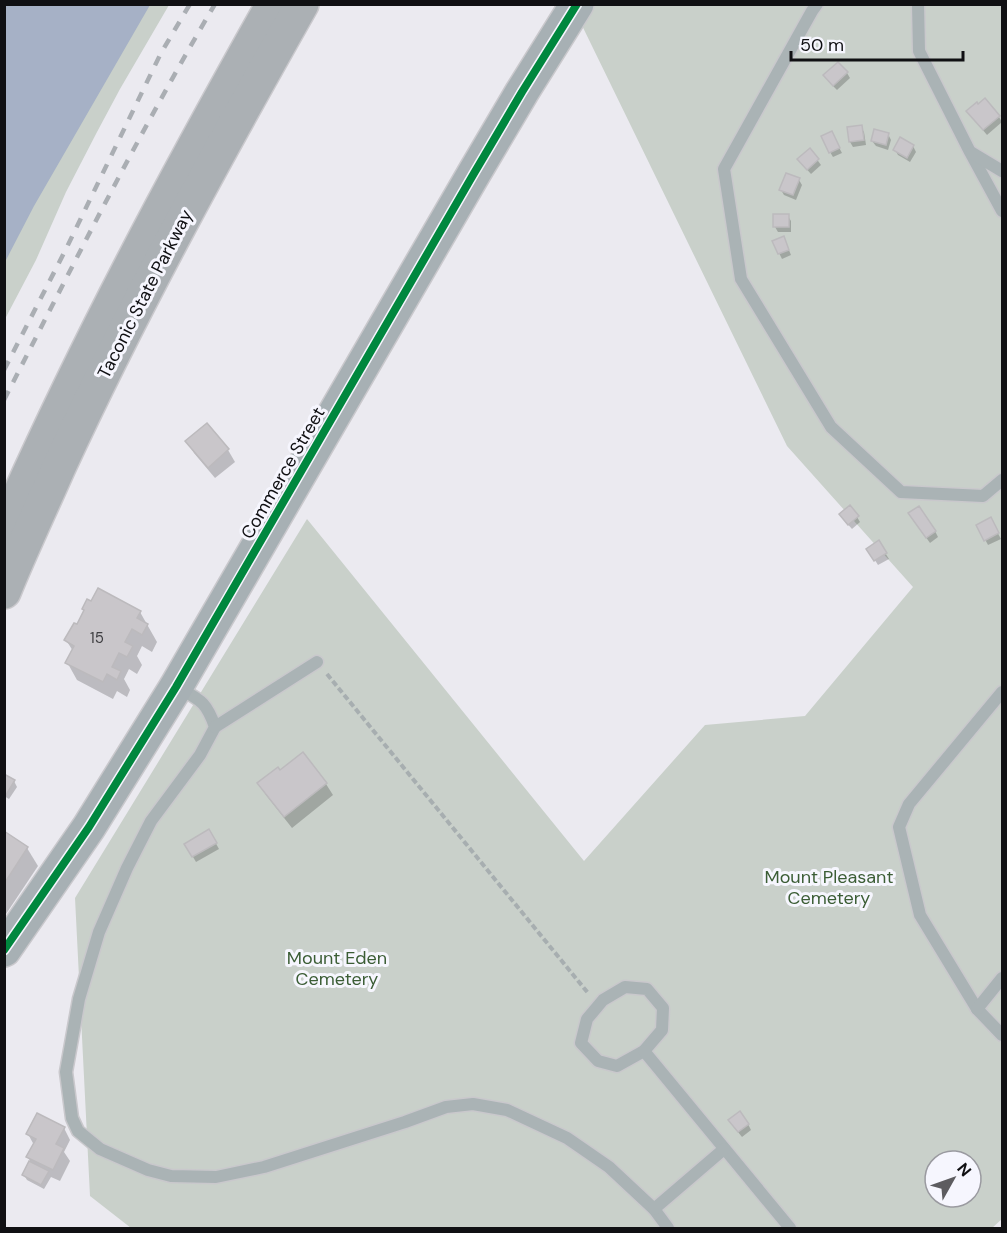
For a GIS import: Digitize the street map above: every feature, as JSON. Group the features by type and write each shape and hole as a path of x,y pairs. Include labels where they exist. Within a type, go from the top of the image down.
{"highway":[{"name":"Taconic State Parkway","path":"4,529 95,334 172,187 273,4"},
{"name":"Taconic State Parkway","path":"4,592 42,504 113,354 230,133 302,4"}],"street":[{"name":"Commerce Street","path":"4,950 89,827 176,687 522,92 578,4"}],"lane":[{"path":"817,4 724,169 741,279 831,427 901,492 983,496 1002,480"},
{"path":"918,4 919,51 1002,211"},
{"path":"970,152 1002,171"},
{"path":"317,662 215,727 200,755 151,820 99,932 79,999 66,1072 72,1118 78,1131 100,1149 148,1170 171,1176 216,1177 264,1167 446,1107 473,1104 507,1110 567,1138 609,1167 654,1209 668,1228"},
{"path":"176,687 201,700 211,715 215,727"},
{"path":"1002,692 909,804 899,826 920,915 977,1009 1002,1035"},
{"path":"977,1009 1002,978"},
{"path":"625,987 647,989 663,1008 662,1030 644,1051 617,1066 598,1061 581,1043 586,1018 603,1000 625,987"},
{"path":"644,1051 790,1228"},
{"path":"654,1209 724,1149"}],"path":[{"path":"317,662 598,1005"}],"green space":[{"path":"5,5 169,5 97,132 5,319"},
{"path":"572,5 1002,5 1002,1219 992,1228 131,1228 90,1196 75,898 307,519 584,861 705,725 805,716 913,587 787,446"}],"water":[{"path":"5,4 150,5 34,206 5,262"}],"building":[{"path":"838,62 848,72 833,86 823,75"},
{"path":"985,98 1000,116 983,130 966,111"},
{"path":"862,125 864,140 849,142 847,127"},
{"path":"874,129 889,133 886,145 871,141"},
{"path":"832,131 840,148 829,153 821,136"},
{"path":"900,137 914,145 907,158 893,150"},
{"path":"810,148 819,159 807,170 797,159"},
{"path":"786,173 800,178 793,195 779,190"},
{"path":"773,214 789,214 789,227 773,227"},
{"path":"784,236 789,250 778,254 772,241"},
{"path":"207,423 229,449 208,468 185,441"},
{"path":"850,505 859,516 848,525 839,514"},
{"path":"919,506 936,531 926,538 908,513"},
{"path":"991,517 999,533 984,541 976,525"},
{"path":"879,540 887,553 874,561 866,549"},
{"path":"98,588 141,611 137,618 148,624 142,635 132,629 125,642 133,646 127,657 119,653 112,667 121,671 117,680 107,674 103,682 65,663 74,646 64,640 74,623 77,624 87,599 91,601"},
{"path":"303,752 327,783 284,817 257,783 278,767 280,770"},
{"path":"4,774 15,780 6,795 4,794"},
{"path":"209,829 217,843 192,857 184,844"},
{"path":"4,831 28,847 4,884"},
{"path":"740,1111 749,1124 738,1132 728,1120"},
{"path":"37,1113 65,1127 56,1144 64,1148 53,1170 26,1157 36,1139 26,1134"},
{"path":"29,1161 49,1171 41,1185 22,1175"}],"railway":[{"path":"4,370 66,249 161,53 190,4"},
{"path":"4,400 133,151 215,4"}],"cycle path":[{"path":"4,950 89,827 176,687 473,175 577,4"}],"park label":[{"name":"Mount Pleasant Cemetery","path":"829,887"},
{"name":"Mount Eden Cemetery","path":"337,968"}]}
